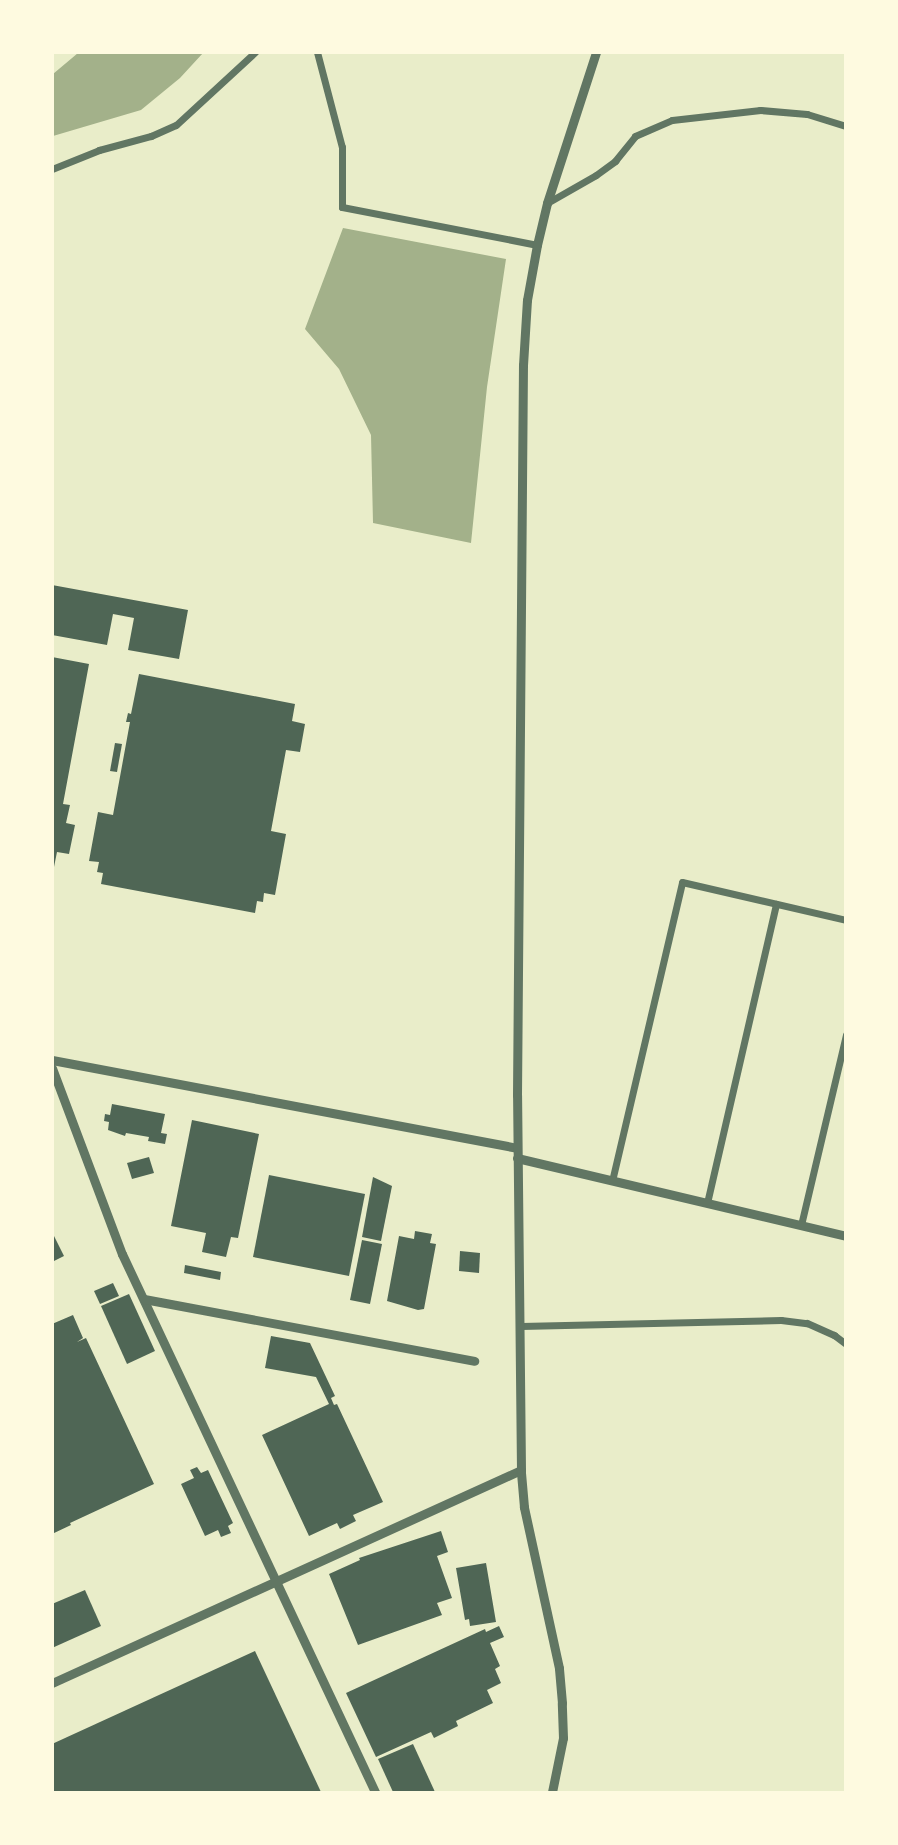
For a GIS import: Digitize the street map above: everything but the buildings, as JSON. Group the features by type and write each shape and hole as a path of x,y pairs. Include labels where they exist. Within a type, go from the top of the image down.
{"street":[{"path":"52,169 99,150 151,136 176,125 255,52"},
{"path":"317,52 342,146 342,207 537,245"},
{"path":"552,1793 563,1738 559,1668 524,1507 521,1469 517,1153 523,365 527,300 537,245 547,203 596,52"},
{"path":"547,203 596,175 615,160 635,136 673,120 760,110 807,114 845,126"},
{"path":"612,1181 682,882 845,920"},
{"path":"707,1203 776,904"},
{"path":"801,1225 845,1034"},
{"path":"52,1060 517,1153 612,1181 845,1236"},
{"path":"52,1068 122,1254 375,1793"},
{"path":"144,1299 474,1361"},
{"path":"521,1326 781,1320 807,1323 834,1335 845,1344"},
{"path":"52,1683 276,1578 521,1469"}],"shaded area":[{"path":"78,53 203,53 180,78 141,110 53,136 53,74"},
{"path":"343,228 506,259 487,387 471,543 373,523 371,435 339,369 305,329"}]}
